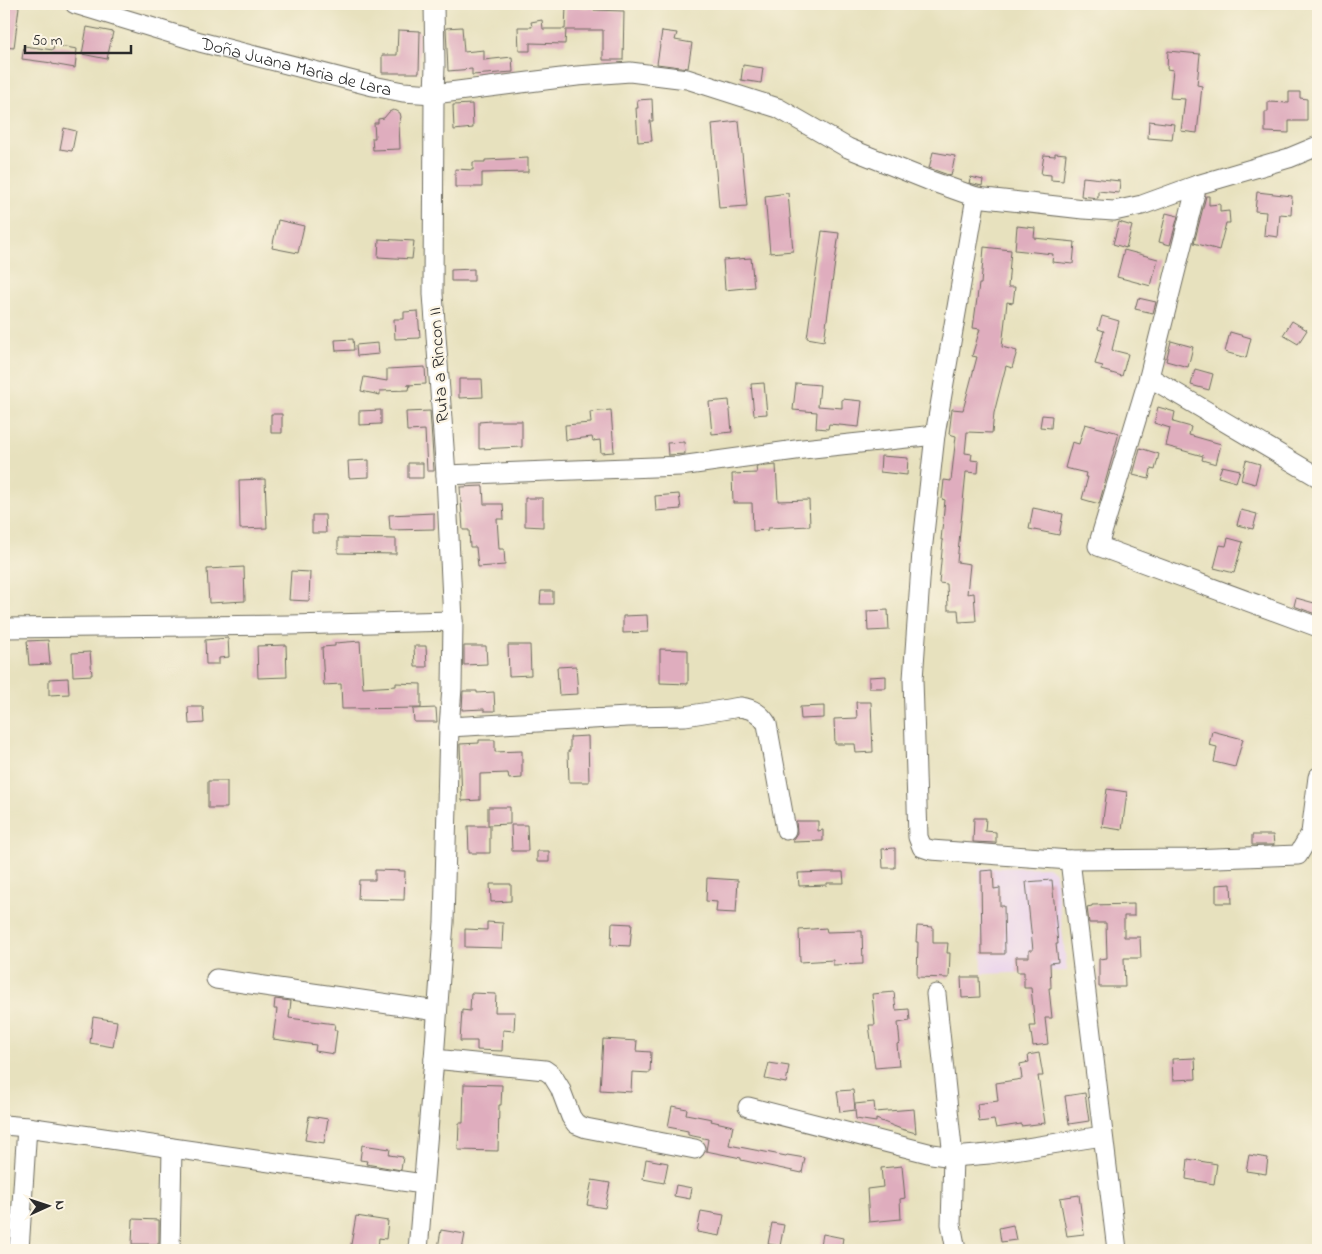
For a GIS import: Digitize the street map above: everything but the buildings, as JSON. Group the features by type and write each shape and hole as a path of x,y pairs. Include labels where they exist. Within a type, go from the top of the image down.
{"street":[{"name":"Doña Juana Maria de Lara","path":"75,4 200,42 356,82 403,92 434,94 577,76 630,72 687,79 778,108 848,148 976,197 1114,211 1142,205 1197,185 1289,158 1318,146"},
{"name":"Ruta a Rincon II","path":"418,1250 444,922 453,621 446,475 433,294 434,4"},
{"path":"1197,185 1149,377 1098,546 1318,627"},
{"path":"976,197 935,435 922,552 912,679 918,837 922,847 931,850 1070,860 1189,860 1298,856 1311,833 1318,778"},
{"path":"1149,377 1318,477"},
{"path":"446,475 680,466 802,449 935,435"},
{"path":"4,628 300,625 453,621"},
{"path":"449,727 628,717 685,716 740,707 747,708 760,714 767,724 786,830"},
{"path":"1070,860 1117,1250"},
{"path":"216,979 437,1011"},
{"path":"936,994 953,1157 951,1224 956,1250"},
{"path":"434,1059 545,1070 552,1075 560,1088 571,1117 576,1124 586,1128 695,1149"},
{"path":"748,1107 932,1154 953,1157 989,1154 1102,1136"},
{"path":"4,1125 423,1184"},
{"path":"19,1250 27,1127"},
{"path":"170,1250 172,1148"}],"shaded area":[{"path":"1048,867 1055,872 1067,971 982,974 979,868"}]}
